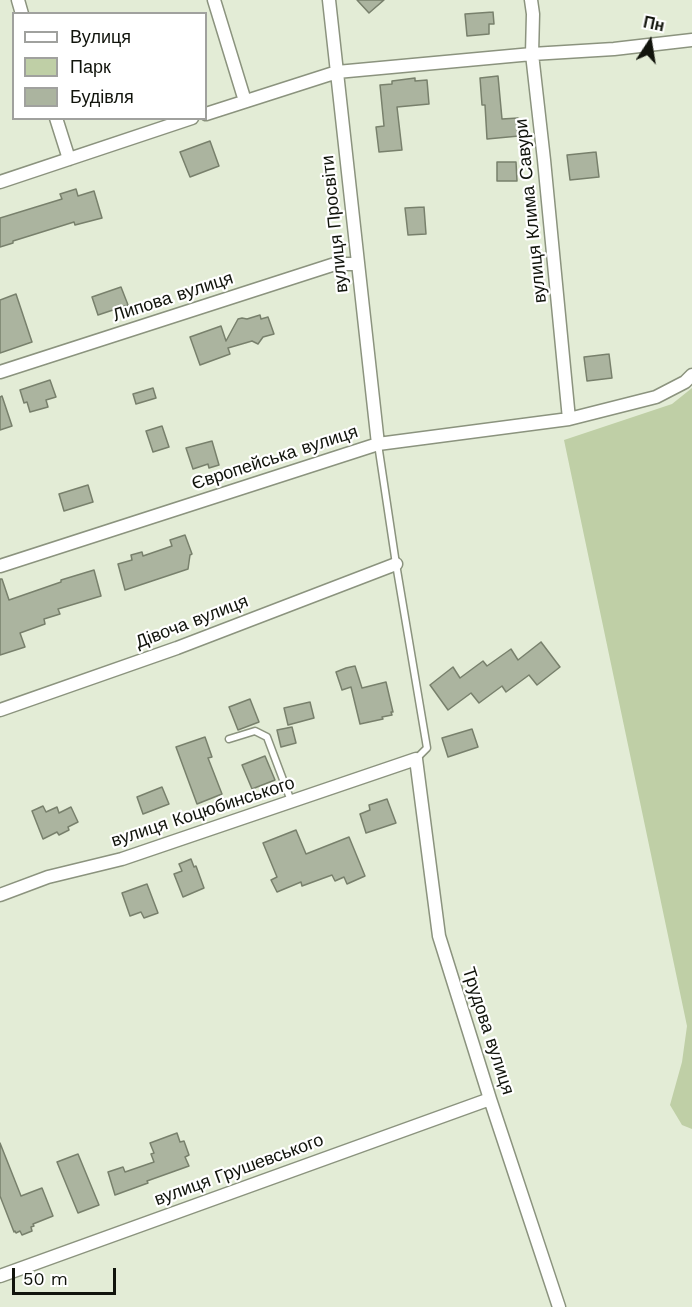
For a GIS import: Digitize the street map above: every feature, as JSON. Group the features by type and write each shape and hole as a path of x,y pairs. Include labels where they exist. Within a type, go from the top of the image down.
{"street":[{"path":"214,0 245,101"},
{"name":"вулиця Просвіти","path":"329,0 378,444"},
{"name":"вулиця Клима Савури","path":"531,0 532,54 569,419"},
{"path":"207,114 337,72 532,54 614,49 692,40"},
{"path":"57,120 69,159"},
{"path":"0,182 186,120"},
{"name":"Липова вулиця","path":"0,372 335,264 357,264"},
{"name":"Європейська вулиця","path":"0,566 378,444 569,419 656,397 685,382 692,375"},
{"name":"Дівоча вулиця","path":"0,710 177,648 396,564"},
{"name":"вулиця Коцюбинського","path":"0,895 48,877 122,859 416,759"},
{"name":"Трудова вулиця","path":"416,759 439,936 559,1307"},
{"name":"вулиця Грушевського","path":"0,1276 490,1099"}],"lane":[{"path":"378,444 427,748 416,759"},
{"path":"230,739 255,731 267,737 291,801"}],"green space":[{"path":"692,388 692,1129 682,1125 670,1105 682,1062 687,1026 564,440 672,404"}],"building":[{"path":"357,0 384,0 369,13"},
{"path":"493,12 494,24 489,24 489,34 467,36 465,14"},
{"path":"498,76 502,119 518,118 519,136 487,139 485,105 482,105 480,78"},
{"path":"415,78 415,81 427,80 429,104 397,107 402,150 379,152 376,127 384,126 380,85"},
{"path":"210,141 219,166 190,177 180,152"},
{"path":"596,152 599,177 570,180 567,155"},
{"path":"497,162 516,162 517,181 497,181"},
{"path":"76,189 78,196 94,191 102,218 75,225 74,222 0,247 0,218 62,199 60,194"},
{"path":"424,207 426,234 408,235 405,208"},
{"path":"121,287 128,305 98,315 92,297"},
{"path":"16,294 32,342 0,353 0,300"},
{"path":"260,315 261,319 268,317 274,334 263,337 258,344 252,341 228,348 230,354 200,365 190,337 221,326 226,341 238,319"},
{"path":"609,354 612,378 587,381 584,357"},
{"path":"50,380 56,397 46,400 48,407 30,412 20,390"},
{"path":"153,388 156,398 136,404 133,394"},
{"path":"2,396 12,426 0,430 0,397"},
{"path":"162,426 169,447 153,452 146,431"},
{"path":"212,441 219,465 209,468 208,464 193,469 186,448"},
{"path":"88,485 93,502 64,511 59,494"},
{"path":"185,535 192,554 188,569 125,590 118,564 132,560 131,555 142,552 143,556 172,546 170,540"},
{"path":"94,570 101,596 58,609 60,614 44,619 45,624 20,633 25,647 0,655 0,579 2,579 9,600"},
{"path":"541,642 560,667 537,685 529,675 506,692 502,686 479,703 471,693 448,710 430,685 453,667 460,678 483,661 487,666 511,649 518,660"},
{"path":"355,666 362,688 386,682 392,715 360,724 351,687 342,690 336,672"},
{"path":"250,699 259,722 238,730 229,707"},
{"path":"310,702 314,718 288,725 284,708"},
{"path":"292,727 296,743 281,747 277,730"},
{"path":"472,729 478,747 448,757 442,738"},
{"path":"205,737 212,757 208,758 222,794 197,804 176,747"},
{"path":"265,756 275,780 252,789 242,765"},
{"path":"162,787 169,804 143,814 137,797"},
{"path":"387,799 396,823 366,833 360,814 370,810 369,805"},
{"path":"43,806 46,812 57,807 59,813 71,807 78,822 59,835 57,832 43,839 32,811"},
{"path":"296,830 306,854 349,837 365,876 347,884 344,877 335,881 332,875 302,886 301,882 277,892 271,880 277,877 263,843"},
{"path":"191,859 204,888 183,897 174,874 182,871 179,864"},
{"path":"147,884 158,913 144,918 141,912 130,916 122,893"},
{"path":"177,1133 180,1142 184,1141 189,1155 185,1157 189,1166 115,1195 108,1172 123,1167 125,1172 154,1162 151,1154 154,1153 150,1143"},
{"path":"0,1143 21,1196 42,1188 53,1216 33,1224 32,1231 22,1235 20,1231 14,1232 0,1196"},
{"path":"78,1154 99,1205 78,1213 57,1162"}]}
